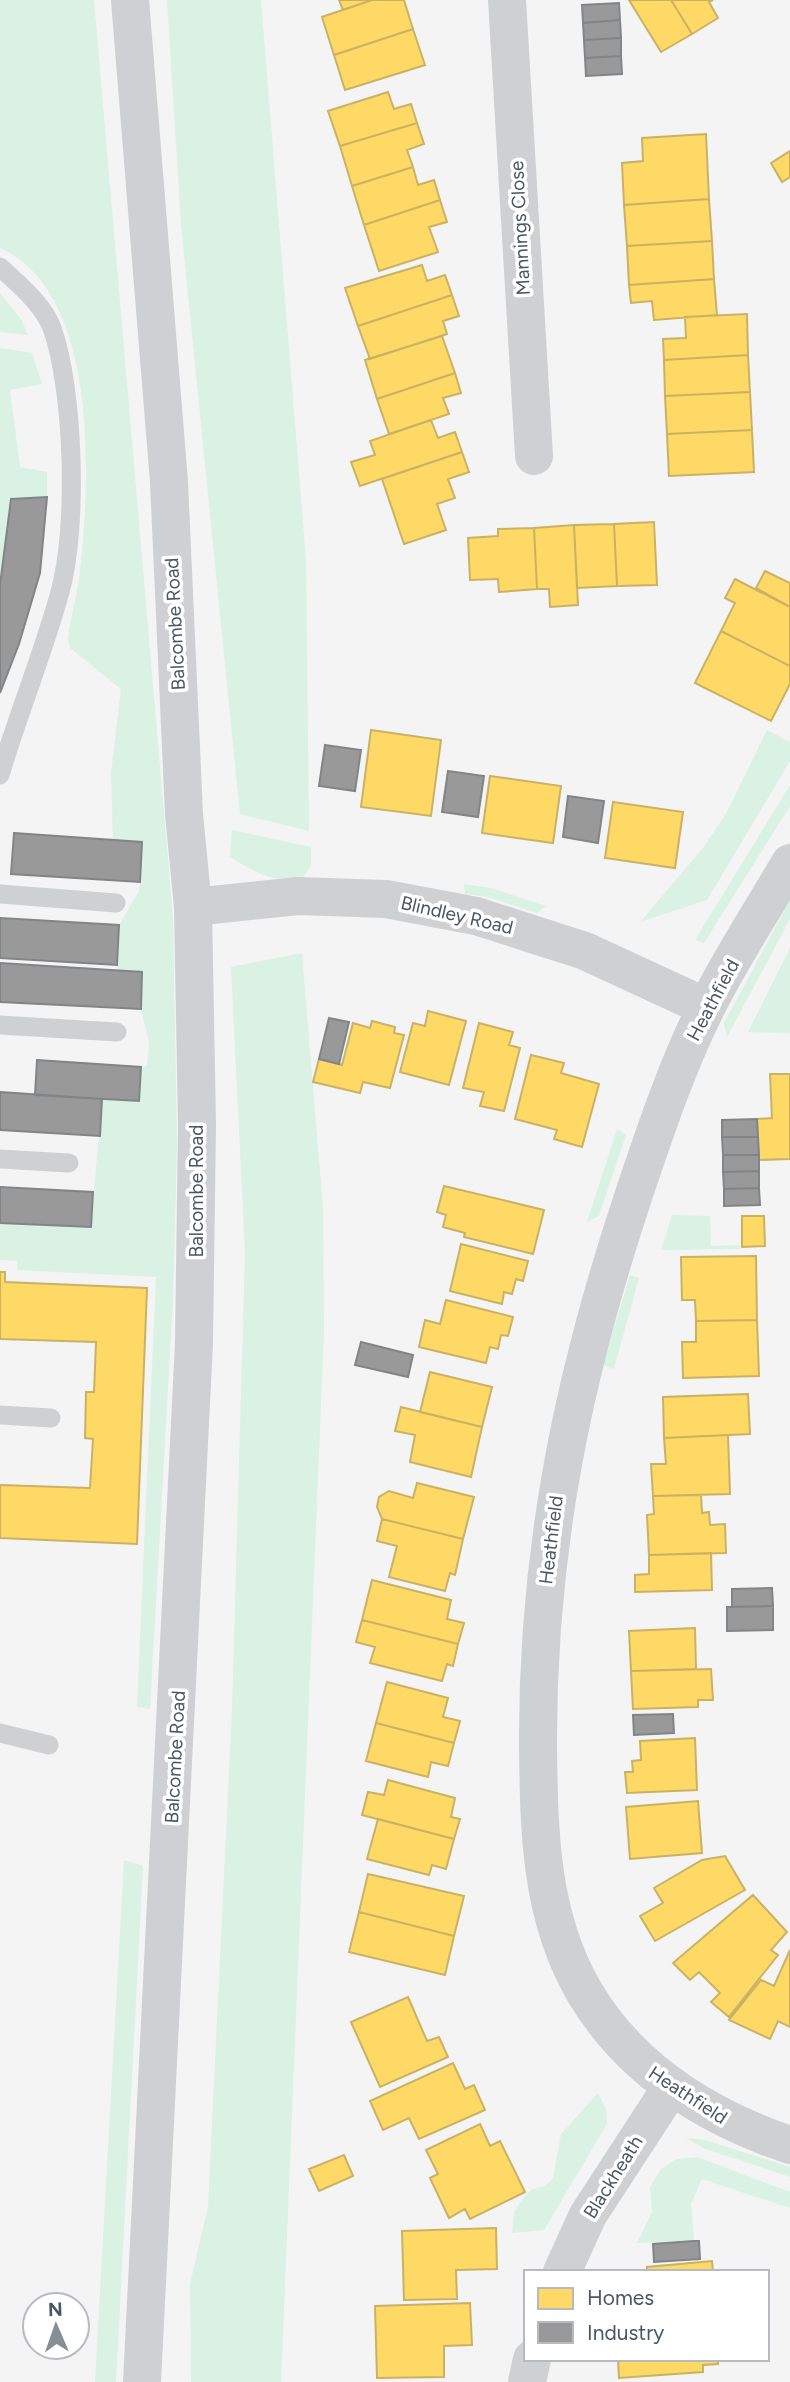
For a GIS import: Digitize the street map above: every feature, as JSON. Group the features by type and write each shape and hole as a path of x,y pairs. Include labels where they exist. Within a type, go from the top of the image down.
{"main road":[{"name":"Balcombe Road","path":"130,0 169,482 184,814 192,907 197,1125 194,1343 142,2382"}],"street":[{"name":"Mannings Close","path":"507,0 534,456"},
{"name":"Heathfield","path":"790,863 706,1007 679,1067 593,1319 565,1444 546,1574 538,1708 541,1858 549,1903 562,1946 583,1990 607,2027 636,2060 671,2086 741,2128 790,2145"},
{"name":"Blindley Road","path":"192,907 298,896 386,899 463,913 585,951 706,1007"},
{"name":"Blackheath","path":"563,2270 588,2215 671,2086"},
{"path":"527,2382 532,2361"}],"lane":[{"path":"0,267 31,297 51,325 65,396 71,449 71,505 61,590 19,709 0,775"},
{"path":"0,894 116,902"},
{"path":"0,1025 117,1032"},
{"path":"0,1159 69,1163"},
{"path":"0,1415 51,1418"},
{"path":"0,1733 49,1745"}],"green space":[{"path":"0,0 94,0 173,917 177,1146 173,1299 150,1709 137,1707 156,1277 17,1270 17,1261 0,1260 0,1223 91,1227 102,1099 139,1101 141,1067 147,1066 149,1042 141,1009 142,972 118,970 117,965 119,925 139,891 142,842 113,840 111,773 121,689 70,648 68,639 84,533 85,441 81,392 72,346 56,305 33,271 0,248"},
{"path":"167,0 261,0 306,560 309,831 240,814 181,224"},
{"path":"0,293 21,319 28,335 0,332"},
{"path":"0,348 32,353 42,384 10,390 20,467 47,472 47,497 4,567 0,585"},
{"path":"767,730 790,742 790,761 707,900 640,922 703,848 727,812"},
{"path":"790,785 790,806 704,943 695,940"},
{"path":"232,830 311,847 311,866 302,879 281,879 257,872 230,857"},
{"path":"464,884 491,888 546,906 537,913 488,897 465,894"},
{"path":"790,900 790,919 727,1037 724,1023"},
{"path":"790,948 790,1033 748,1032"},
{"path":"302,953 323,1208 324,1330 281,2382 191,2382 190,2284 208,2207 232,1710 245,1252 231,967"},
{"path":"617,1129 626,1135 599,1216 587,1222"},
{"path":"672,1215 710,1216 711,1246 739,1245 740,1249 661,1250"},
{"path":"630,1275 639,1278 614,1369 603,1365"},
{"path":"124,1860 143,1866 116,2382 95,2382"},
{"path":"598,2093 606,2109 607,2124 544,2230 512,2233 514,2212 521,2201 531,2190 545,2186 553,2178 561,2134"},
{"path":"686,2138 706,2140 790,2167 790,2177 703,2148"},
{"path":"697,2157 790,2192 790,2208 702,2179 691,2204 694,2241 637,2243 652,2212 650,2187 661,2169 677,2159"}],"building: Homes":[{"path":"339,0 372,0 343,10"},
{"path":"372,0 404,0 413,29 334,55 322,17"},
{"path":"629,0 671,0 692,34 661,52"},
{"path":"671,0 713,0 709,2 718,18 692,34"},
{"path":"413,29 425,65 345,90 334,55"},
{"path":"388,92 394,109 411,104 417,123 340,146 328,111"},
{"path":"417,123 424,144 407,150 413,167 352,186 340,146"},
{"path":"706,134 709,199 624,205 622,163 643,161 642,138"},
{"path":"790,151 790,177 782,182 771,163"},
{"path":"413,167 418,185 434,180 440,200 364,225 352,186"},
{"path":"709,199 712,241 627,246 624,205"},
{"path":"440,200 447,222 429,227 438,252 379,271 364,225"},
{"path":"712,241 714,279 629,285 627,246"},
{"path":"422,265 427,281 445,275 452,295 358,326 345,288"},
{"path":"714,279 717,315 654,320 652,301 631,303 629,285"},
{"path":"452,295 459,316 443,321 447,334 370,359 358,326"},
{"path":"747,314 748,355 664,360 663,339 686,338 685,317"},
{"path":"442,336 455,373 377,399 365,360"},
{"path":"748,355 750,392 665,396 664,360"},
{"path":"455,373 461,393 443,398 449,414 389,434 377,399"},
{"path":"750,392 752,430 667,434 665,396"},
{"path":"431,420 438,438 455,432 462,452 360,486 351,462 375,455 370,441"},
{"path":"752,430 754,472 669,476 667,434"},
{"path":"462,452 469,472 448,479 455,498 437,504 446,530 404,544 382,479"},
{"path":"654,522 657,585 617,586 614,524"},
{"path":"614,524 617,586 577,588 574,525"},
{"path":"574,525 578,605 550,607 549,589 537,589 534,528"},
{"path":"534,528 537,589 499,592 498,579 470,580 468,538 498,536 498,529"},
{"path":"765,571 790,583 790,607 756,588"},
{"path":"735,579 790,607 790,666 721,631 735,603 725,598"},
{"path":"721,631 790,666 790,684 771,721 695,683"},
{"path":"371,730 441,740 431,816 361,807"},
{"path":"490,776 561,786 553,843 482,833"},
{"path":"613,802 683,812 675,868 605,858"},
{"path":"428,1011 466,1021 449,1085 400,1072 413,1023 425,1026"},
{"path":"372,1021 395,1027 394,1033 404,1035 390,1088 363,1082 360,1093 313,1082 319,1059 342,1065 353,1023 370,1028"},
{"path":"479,1023 513,1032 509,1045 520,1048 504,1111 480,1106 484,1092 463,1088"},
{"path":"531,1055 564,1063 561,1073 599,1084 582,1147 554,1139 557,1130 515,1119"},
{"path":"770,1074 790,1074 790,1159 758,1160 757,1119 772,1118"},
{"path":"444,1186 544,1210 533,1254 464,1237 465,1233 443,1227 446,1215 437,1212"},
{"path":"742,1216 764,1216 765,1246 742,1247"},
{"path":"461,1244 528,1261 523,1281 516,1279 512,1294 504,1292 502,1304 450,1291"},
{"path":"756,1256 757,1320 696,1321 695,1300 682,1300 681,1257"},
{"path":"0,1272 5,1272 5,1282 147,1288 137,1544 0,1538 0,1485 90,1488 93,1439 85,1438 86,1392 94,1392 96,1342 0,1339"},
{"path":"446,1300 513,1317 508,1336 501,1335 498,1349 490,1347 486,1363 419,1347 425,1320 440,1324"},
{"path":"757,1320 759,1376 683,1378 682,1342 696,1342 696,1321"},
{"path":"430,1372 492,1387 482,1427 420,1412"},
{"path":"748,1394 750,1434 664,1438 663,1397"},
{"path":"401,1407 482,1427 471,1477 410,1462 415,1435 395,1431"},
{"path":"728,1435 730,1494 653,1496 651,1464 666,1464 664,1438"},
{"path":"417,1483 474,1497 463,1539 382,1519 377,1507 379,1497 389,1491 413,1498"},
{"path":"701,1495 702,1513 709,1512 710,1525 725,1524 726,1553 649,1555 647,1515 654,1514 653,1496"},
{"path":"382,1519 463,1539 455,1575 450,1573 445,1591 389,1577 397,1546 377,1541"},
{"path":"711,1553 712,1590 635,1592 635,1575 649,1574 649,1555"},
{"path":"372,1580 451,1600 447,1619 464,1623 458,1644 362,1620"},
{"path":"362,1620 458,1644 453,1666 447,1664 442,1681 370,1663 375,1647 356,1642"},
{"path":"695,1628 696,1669 631,1671 629,1631"},
{"path":"711,1669 713,1700 698,1700 698,1707 633,1709 631,1671"},
{"path":"387,1682 448,1698 443,1717 460,1721 454,1743 376,1723"},
{"path":"376,1723 454,1743 448,1766 431,1762 428,1777 366,1761"},
{"path":"695,1738 697,1790 627,1793 625,1772 633,1772 632,1761 641,1760 640,1741"},
{"path":"388,1780 455,1798 451,1817 460,1819 454,1839 362,1815 368,1792 384,1795"},
{"path":"698,1801 702,1853 630,1859 626,1807"},
{"path":"378,1819 454,1839 446,1869 432,1865 429,1875 367,1859"},
{"path":"725,1856 745,1890 655,1941 640,1916 663,1903 654,1888 702,1860"},
{"path":"368,1874 464,1896 454,1936 359,1912"},
{"path":"753,1895 787,1932 771,1950 778,1955 729,2017 711,2002 720,1993 699,1972 690,1980 673,1963"},
{"path":"359,1912 454,1936 445,1975 349,1952"},
{"path":"790,1950 790,2027 778,2021 770,2039 729,2020 761,1980 774,1986"},
{"path":"408,1997 427,2041 439,2037 448,2057 380,2087 351,2022"},
{"path":"453,2063 465,2089 474,2085 485,2110 419,2139 409,2118 383,2130 370,2101"},
{"path":"480,2124 490,2146 500,2141 525,2192 470,2219 465,2209 449,2218 430,2178 438,2174 426,2150"},
{"path":"344,2155 353,2176 319,2191 309,2169"},
{"path":"496,2228 497,2269 456,2270 457,2299 404,2300 402,2231"},
{"path":"712,2261 713,2270 647,2270 647,2267"},
{"path":"470,2303 472,2345 444,2346 444,2377 377,2378 375,2306"},
{"path":"618,2361 718,2361 718,2364 703,2365 703,2372 619,2378"}],"building: Industry":[{"path":"619,3 620,20 583,23 582,5"},
{"path":"620,20 621,38 584,40 583,23"},
{"path":"621,38 621,56 585,58 584,40"},
{"path":"621,56 622,74 586,76 585,58"},
{"path":"47,497 40,573 19,644 0,693 0,585 11,499"},
{"path":"325,745 361,750 355,791 319,786"},
{"path":"448,771 484,776 478,817 442,812"},
{"path":"568,796 604,801 598,843 563,837"},
{"path":"14,833 142,842 140,882 11,874"},
{"path":"0,918 119,925 117,965 0,958"},
{"path":"0,963 142,972 141,1009 0,1002"},
{"path":"329,1018 349,1022 339,1064 319,1059"},
{"path":"37,1060 141,1067 139,1101 35,1095"},
{"path":"0,1092 102,1099 100,1136 0,1130"},
{"path":"757,1119 758,1137 722,1137 722,1120"},
{"path":"722,1137 758,1137 759,1155 723,1155"},
{"path":"723,1155 759,1155 759,1171 723,1172"},
{"path":"759,1171 759,1188 724,1189 723,1172"},
{"path":"0,1187 93,1192 91,1227 0,1223"},
{"path":"759,1188 760,1205 724,1206 724,1189"},
{"path":"361,1342 413,1355 408,1377 355,1365"},
{"path":"772,1588 773,1606 732,1607 732,1589"},
{"path":"773,1606 773,1630 727,1631 727,1607"},
{"path":"673,1714 674,1733 634,1735 633,1715"},
{"path":"699,2241 700,2259 654,2262 653,2244"}]}
